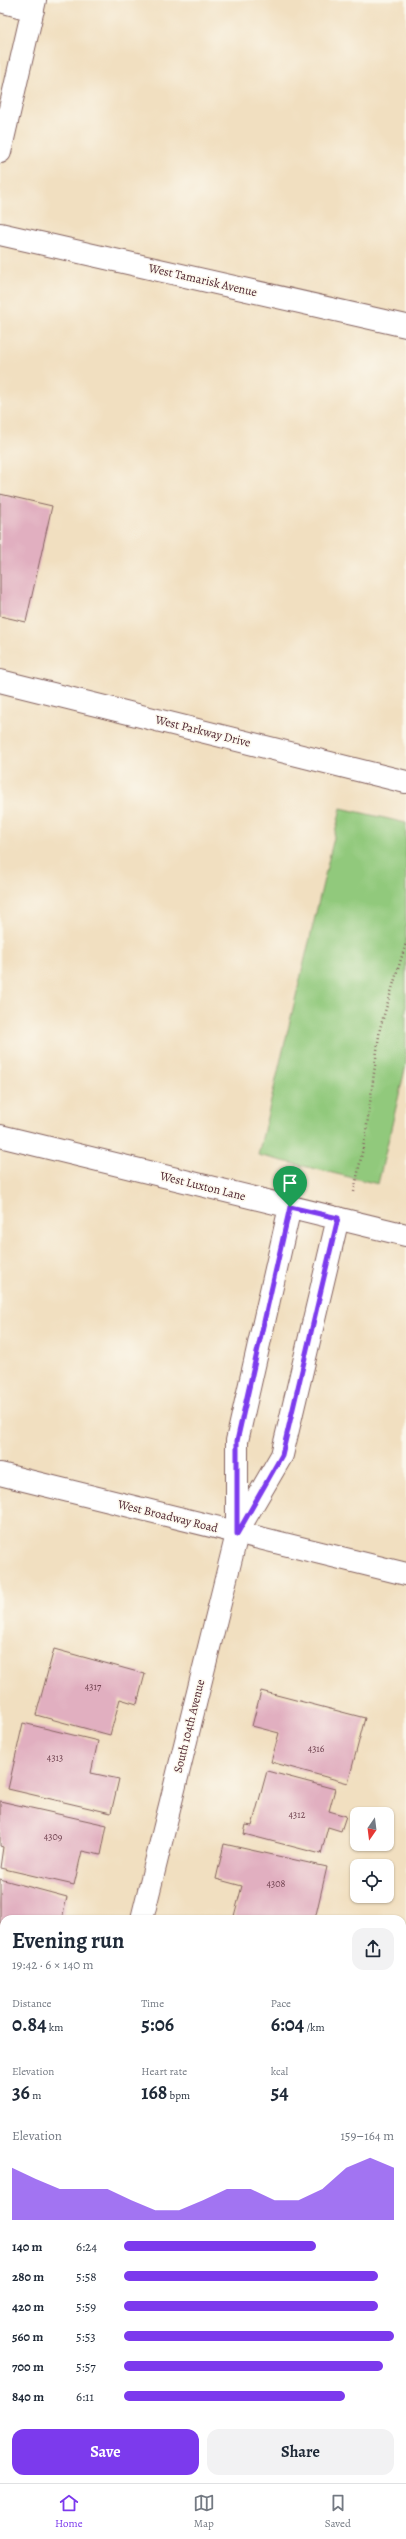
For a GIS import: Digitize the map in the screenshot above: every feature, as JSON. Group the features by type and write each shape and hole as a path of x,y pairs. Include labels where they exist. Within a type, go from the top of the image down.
{"street":[{"path":"0,1 34,5 0,152"},
{"name":"West Tamarisk Avenue","path":"0,234 406,326"},
{"name":"West Parkway Drive","path":"0,681 406,782"},
{"name":"West Luxton Lane","path":"0,1136 406,1235"},
{"path":"237,1534 237,1441 290,1207"},
{"path":"237,1534 282,1455 338,1218"},
{"name":"West Broadway Road","path":"0,1474 237,1534 406,1574"},
{"name":"South 104th Avenue","path":"143,1915 237,1534"}],"path":[{"path":"360,1193 353,1192 366,1133 380,1028 406,943"}],"green space":[{"path":"341,808 406,823 406,1065 378,1184 258,1155"}],"building":[{"path":"0,494 52,506 26,622 0,616"},
{"path":"54,1649 145,1674 137,1704 120,1699 110,1735 36,1715"},
{"path":"261,1691 365,1718 348,1783 271,1762 279,1733 252,1726"},
{"path":"23,1723 98,1741 91,1773 119,1779 111,1813 8,1789"},
{"path":"267,1771 335,1789 329,1811 346,1816 341,1831 328,1827 321,1854 244,1834 246,1825 252,1826"},
{"path":"0,1801 107,1825 101,1855 82,1851 74,1885 0,1868 3,1847 0,1846"},
{"path":"224,1844 327,1867 316,1915 234,1915 242,1886 216,1879"},
{"path":"0,1879 67,1897 63,1915 0,1915"}],"route":[{"path":"290,1207 338,1218 282,1455 237,1534 237,1441 290,1207"}]}
